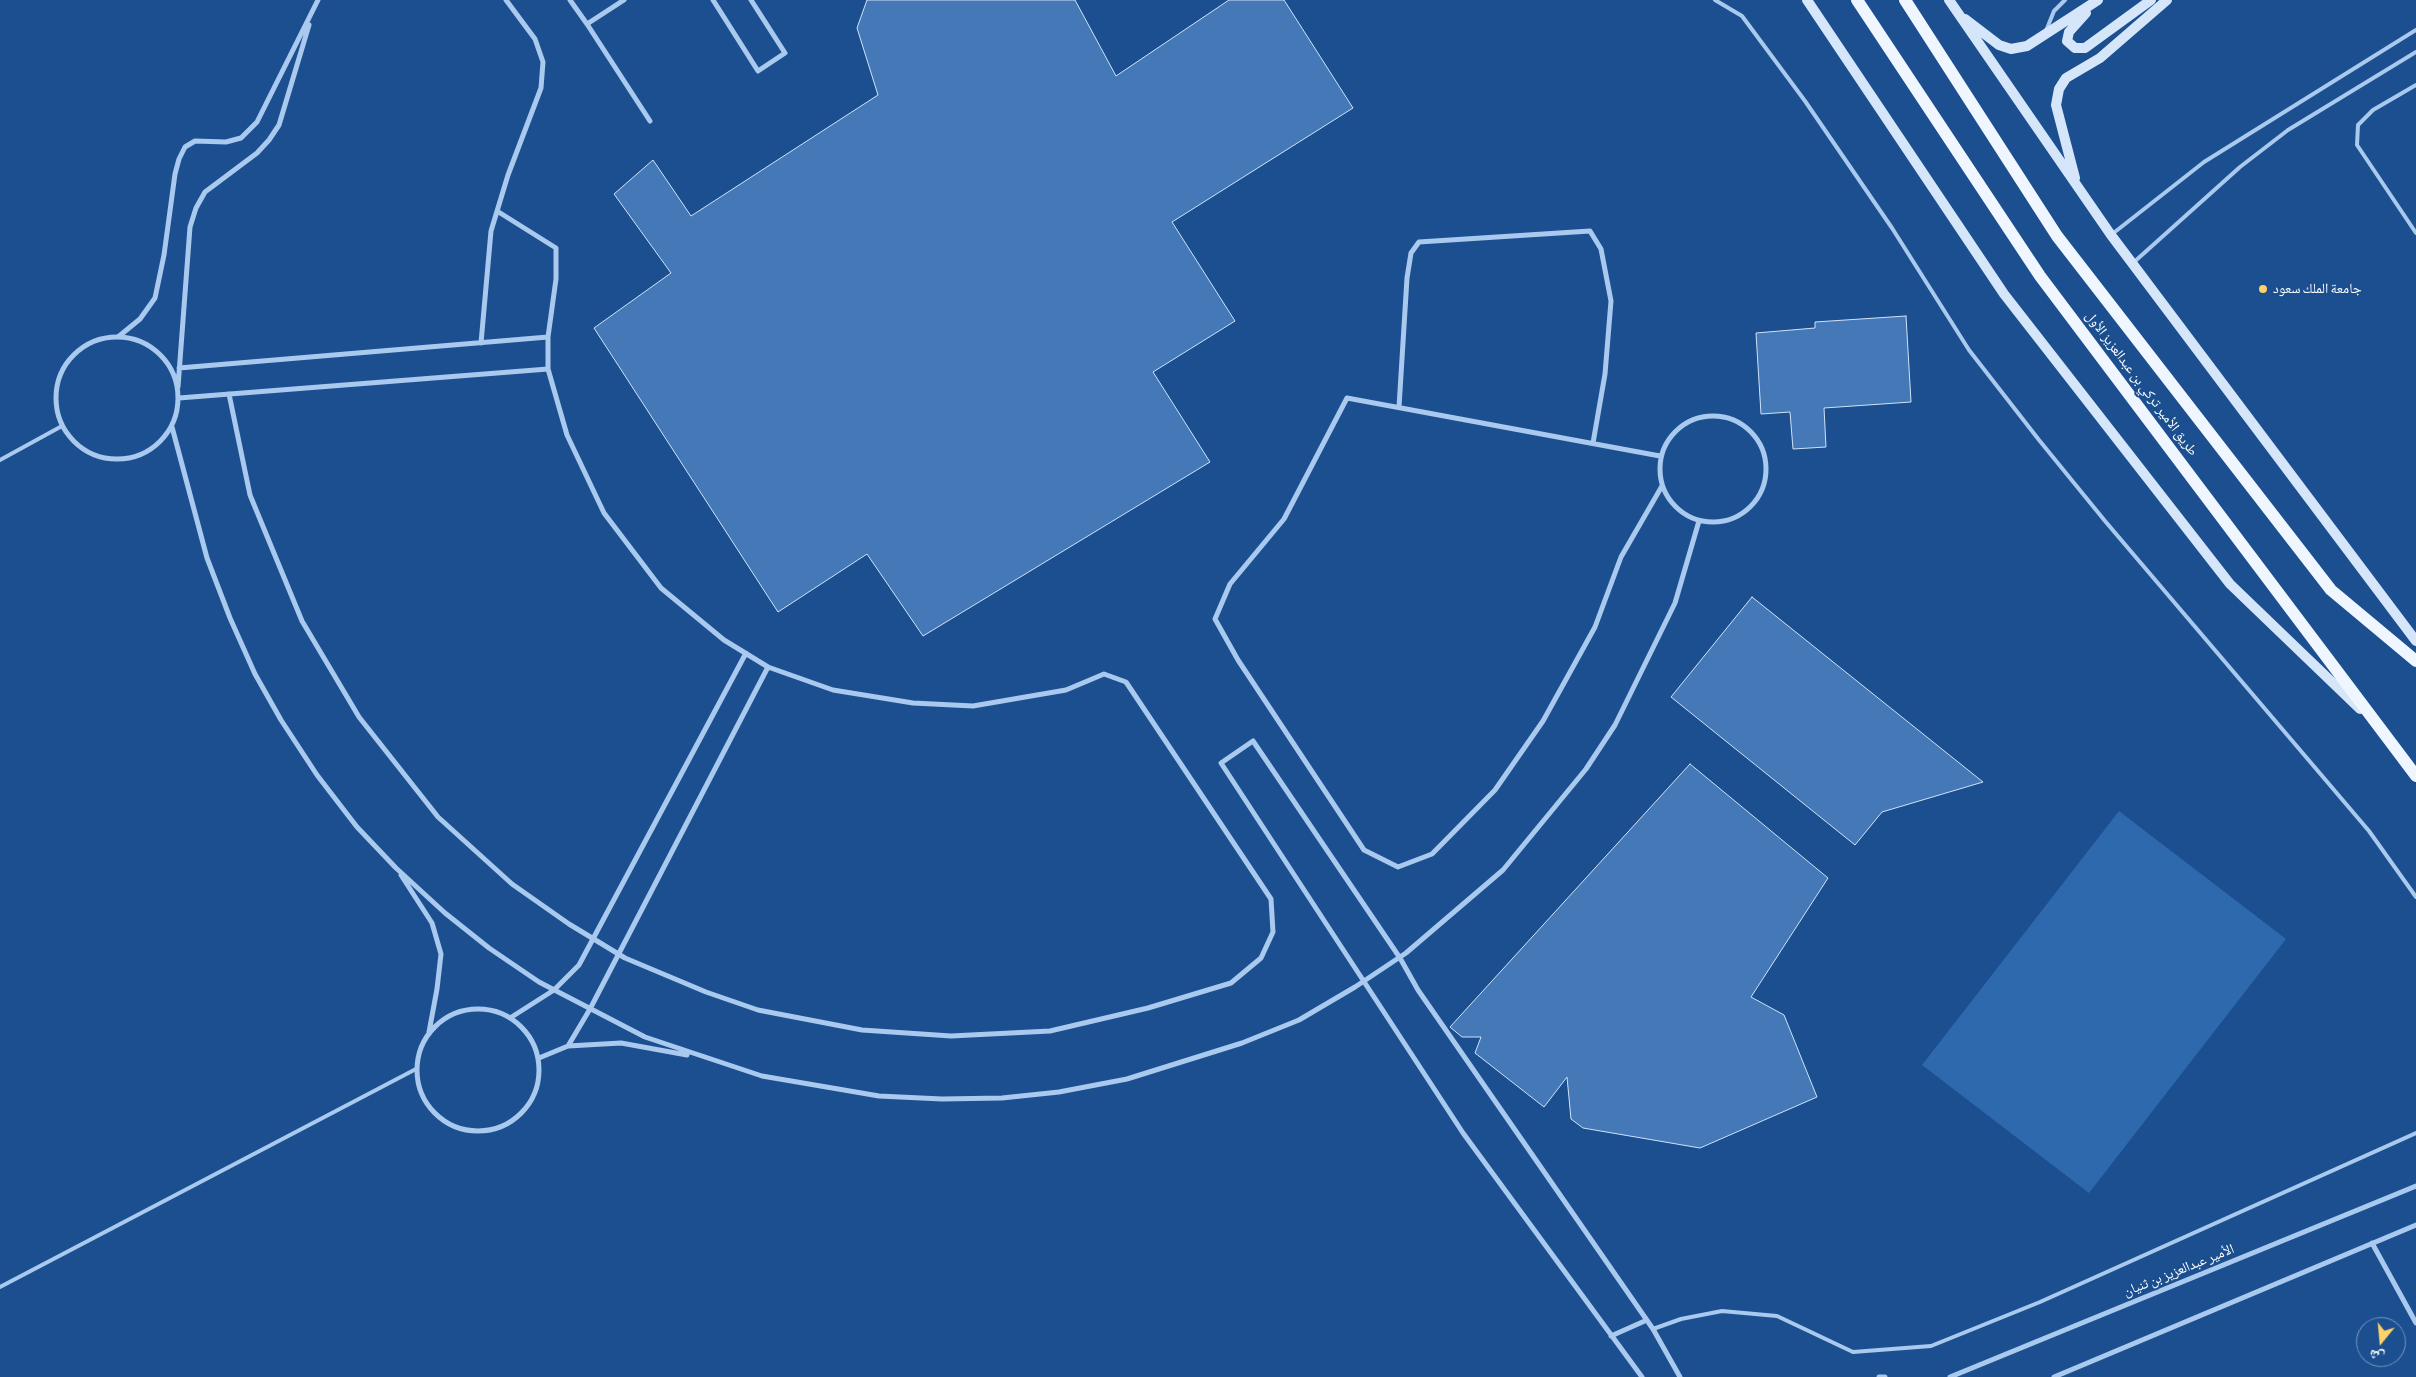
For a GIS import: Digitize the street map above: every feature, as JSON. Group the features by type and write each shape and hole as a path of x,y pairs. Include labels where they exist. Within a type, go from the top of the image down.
{"main road":[{"path":"1808,0 2004,294 2230,584 2384,732"},
{"name":"طريق الأمير تركي بن عبدالعزيز الأول","path":"1857,0 2040,276 2416,776"},
{"name":"طريق الأمير تركي بن عبدالعزيز الأول","path":"1905,0 2070,252 2331,590 2416,661"},
{"path":"1949,0 2111,234 2416,641"},
{"path":"1956,12 1999,45 2011,49 2026,46 2099,0"},
{"path":"2099,0 2080,18 2069,32 2067,41 2075,48 2084,48 2151,0"},
{"path":"2076,184 2056,105 2059,88 2066,78 2100,58 2167,0"}],"street":[{"path":"118,337 140,319 155,298 164,255 175,174 185,147 195,141 226,142 242,138 257,122 318,0"},
{"path":"481,343 491,231 541,88 543,62 535,39 506,0"},
{"path":"570,0 650,121"},
{"path":"587,24 624,0"},
{"path":"713,0 758,70 785,52 751,0"},
{"path":"178,387 170,367 156,351 138,341 118,337 100,340 83,347 70,359 61,374 56,391 56,409 62,426 73,442 89,453 107,459 126,459 144,454 160,443 172,427 177,413 179,398 179,368 190,227 196,208 205,192 257,153 279,124 313,10"},
{"path":"229,394 250,495 302,621 359,716 438,817 512,884 593,939 619,954 706,992 758,1010 862,1030 951,1036 1050,1031 1148,1008 1231,983 1261,958 1273,932 1272,899 1126,682 1104,674 1066,690 973,706 913,703 833,690 768,667 724,640 661,588 604,514 567,435 548,369 548,337 556,279 556,248 497,212"},
{"path":"1399,407 1407,278 1411,253 1419,242 1590,231 1602,250 1611,301 1605,374 1593,444"},
{"path":"179,368 548,337"},
{"path":"179,398 548,369"},
{"path":"1660,456 1347,398 1284,519 1230,584 1216,619 1238,660 1364,850 1398,866 1432,854 1495,790 1543,721 1595,627 1621,557 1662,486"},
{"path":"1717,415 1734,420 1749,429 1760,444 1766,460 1766,478 1760,495 1749,509 1734,519 1716,522 1699,521 1683,514 1670,502 1662,486 1659,469 1660,456 1670,436 1683,424 1699,417 1717,415"},
{"path":"172,427 207,558 230,618 256,674 281,720 317,776 357,827 396,868 445,913 489,948 554,990 645,1037 703,1058 762,1076 879,1096 942,1099 1002,1098 1059,1092 1127,1079 1242,1043 1299,1020 1400,958 1452,916 1503,870 1586,769 1615,725 1675,603 1699,521"},
{"path":"510,1018 554,990 579,965 746,653"},
{"path":"568,1046 590,1009 768,667"},
{"path":"1642,1377 1463,1134 1362,982 1222,763 1253,741 1400,958 1418,990 1647,1320 1680,1377"},
{"path":"396,868 432,923 442,954 438,989 428,1033 420,1051 416,1070 424,1099 442,1120 460,1129 481,1131 502,1127 520,1116 533,1099 539,1079 539,1058 531,1039 518,1023 499,1012 479,1009 460,1011 442,1020 428,1033"},
{"path":"539,1058 568,1046 621,1043 703,1058"},
{"name":"الأمير عبدالعزيز بن ثنيان","path":"1950,1377 2416,1186"},
{"path":"2054,1377 2416,1225"},
{"path":"2372,1243 2416,1323"},
{"path":"1611,1336 1647,1320"},
{"path":"1879,1377 1885,1377"}],"lane":[{"path":"1715,0 1742,16 1800,93 1892,228 1969,350 2039,440 2105,522 2369,831 2416,897"},
{"path":"2045,33 2054,11 2065,0"},
{"path":"2111,234 2204,162 2416,30"},
{"path":"2133,263 2240,167 2288,130 2416,52"},
{"path":"2416,85 2372,110 2358,125 2357,146 2416,233"},
{"path":"0,460 62,426"},
{"path":"0,1286 416,1070"},
{"path":"1653,1329 1682,1319 1722,1311 1777,1316 1853,1352 1931,1346 2040,1302 2416,1133"}],"shaded area":[{"path":"2119,811 2286,939 2089,1193 1922,1065"}],"building":[{"path":"867,0 1075,0 1116,76 1229,0 1284,0 1353,108 1172,222 1235,321 1153,372 1210,462 923,636 867,554 778,612 594,328 671,273 614,194 653,160 691,216 878,95 857,28"},
{"path":"1906,316 1911,402 1824,408 1826,447 1793,449 1790,412 1761,414 1756,333 1815,328 1815,322"},
{"path":"1752,597 1983,782 1882,812 1855,845 1671,697"},
{"path":"1690,764 1828,878 1751,997 1784,1015 1817,1097 1700,1148 1583,1128 1571,1119 1567,1077 1544,1107 1475,1053 1481,1037 1462,1037 1450,1027"}],"place":[{"name":"جامعة الملك سعود","path":"2263,289"}]}
